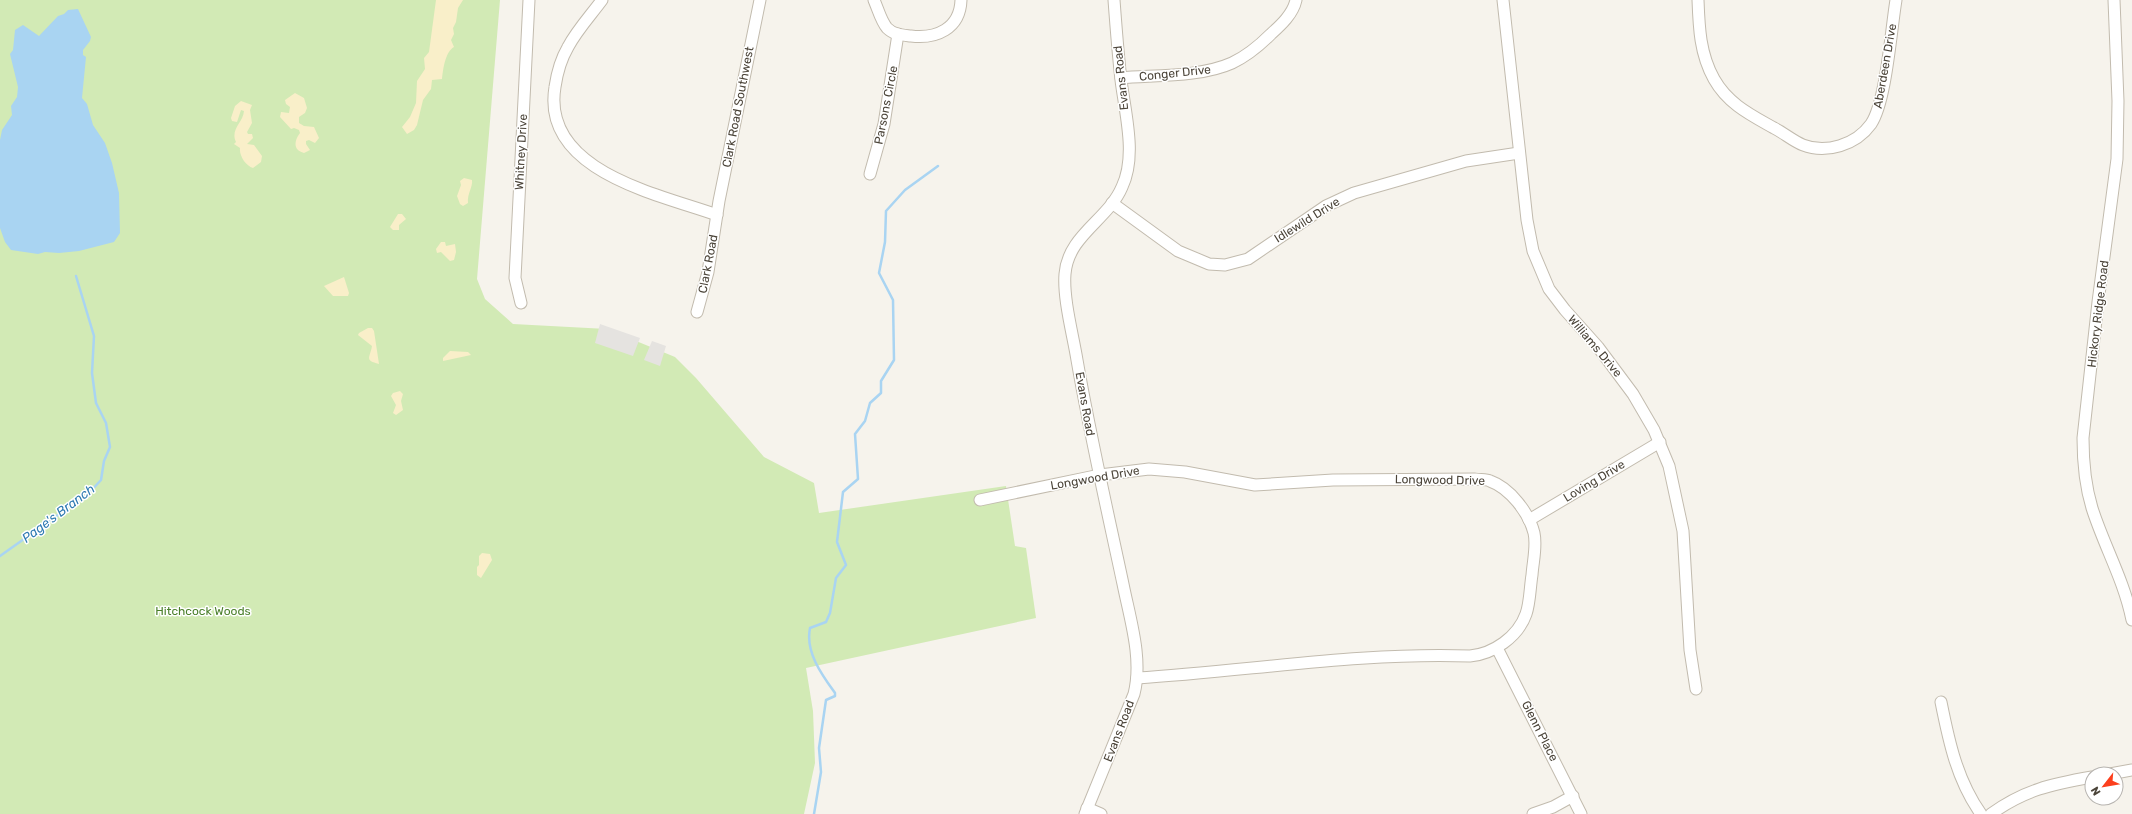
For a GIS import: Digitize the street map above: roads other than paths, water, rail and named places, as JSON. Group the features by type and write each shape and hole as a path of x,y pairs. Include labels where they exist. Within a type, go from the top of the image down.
{"street":[{"name":"Whitney Drive","path":"521,302 515,278 529,0"},
{"path":"602,0 568,46 559,68 553,104 556,122 564,139 582,158 619,179 636,187 717,215"},
{"name":"Clark Road Southwest","path":"717,215 760,0"},
{"path":"874,0 888,29 898,34 928,37 941,33 952,26 957,18 961,0"},
{"name":"Evans Road","path":"1086,811 1134,694 1137,678 1137,653 1090,432 1068,311 1065,274 1070,255 1080,238 1112,203 1122,187 1128,162 1128,136 1114,0"},
{"name":"Conger Drive","path":"1121,78 1203,71 1232,63 1241,58 1275,31 1292,12 1296,0"},
{"name":"Williams Drive","path":"1503,0 1529,236 1542,277 1556,300 1598,348 1633,394 1646,414 1670,466 1683,531 1690,650 1696,689"},
{"name":"Aberdeen Drive","path":"1698,0 1704,56 1714,80 1727,97 1745,112 1780,131 1796,142 1810,148 1825,148 1844,145 1857,138 1875,118 1881,94 1896,0"},
{"name":"Hickory Ridge Road","path":"2114,0 2118,101 2117,159 2098,302 2083,438 2083,458 2092,506 2125,589 2132,620"},
{"name":"Parsons Circle","path":"870,174 884,124 898,34"},
{"name":"Idlewild Drive","path":"1112,203 1178,251 1209,264 1229,265 1248,259 1326,206 1354,193 1466,161 1519,153"},
{"name":"Clark Road","path":"697,312 708,272 717,215"},
{"name":"Loving Drive","path":"1530,520 1660,442"},
{"name":"Longwood Drive","path":"980,500 1100,475 1135,470 1164,470 1255,485 1333,480 1490,480 1507,491 1519,504 1530,520 1535,544 1526,614 1516,630 1497,648 1481,655 1361,657 1187,675 1137,678"},
{"name":"Glenn Place","path":"1497,648 1581,814"},
{"path":"1941,702 1956,765 1963,785 1981,814"},
{"path":"1991,814 2029,791 2061,782 2084,778"},
{"path":"1533,814 1553,807 1573,796"},
{"path":"1086,811 1101,814"}],"water":[{"path":"78,9 91,37 90,41 83,50 83,55 86,57 82,98 87,104 93,125 105,143 112,163 119,193 120,233 114,242 79,251 59,253 45,252 38,254 11,250 5,242 0,228 0,140 2,130 12,115 11,106 17,97 18,87 10,54 13,50 15,30 23,25 39,36 58,16 64,14 68,10"}],"waterway":[{"path":"814,814 821,772 819,748 826,700 835,696 835,693 820,671 812,654 809,637 810,628 826,622 830,613 836,578 846,565 837,542 843,492 858,479 855,434 865,421 870,403 881,393 881,381 894,360 893,300 879,273 885,242 886,211 905,190 938,166"},
{"name":"Page's Branch","path":"0,556 89,493 101,480 104,461 110,447 106,423 96,403 92,373 94,336 76,276"}],"park label":[{"name":"Hitchcock Woods","path":"203,611"}]}
